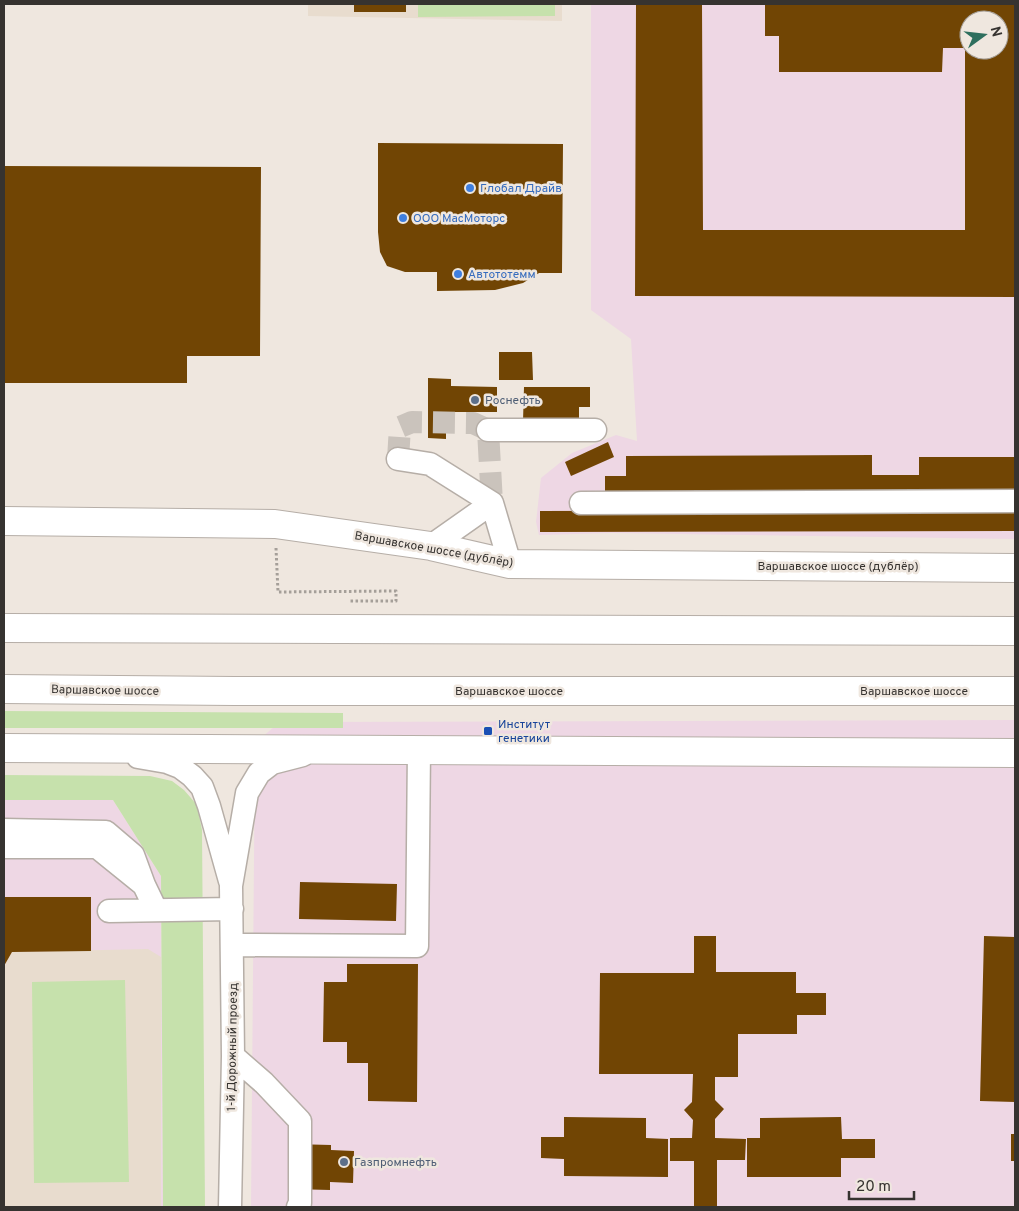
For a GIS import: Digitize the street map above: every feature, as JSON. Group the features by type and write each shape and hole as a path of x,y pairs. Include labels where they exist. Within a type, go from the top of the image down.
{"main road":[{"name":"Варшавское шоссе (дублёр)","path":"4,521 275,524 431,546 510,564 1015,568"},
{"path":"4,628 1015,631"},
{"name":"Варшавское шоссе","path":"4,689 234,691 1015,691"},
{"path":"4,748 1015,753"}],"street":[{"path":"488,430 595,430"},
{"path":"398,459 430,464 492,503 510,564"},
{"path":"582,503 1015,501"},
{"path":"431,546 492,503"},
{"path":"97,748 167,762 192,776 202,787 209,806 231,886"},
{"path":"231,886 247,793 259,773 272,764 292,757 343,749"},
{"path":"233,945 417,946 419,749"},
{"path":"4,830 106,832 133,855 156,910"},
{"path":"4,847 98,847 144,885"},
{"name":"1-й Дорожный проезд","path":"230,1207 233,1056 231,886"},
{"path":"109,911 232,909"},
{"path":"233,1056 264,1083 300,1121 300,1203 298,1207"}],"path":[{"path":"275,524 278,592 396,591 396,601 349,601"}],"shaded area":[{"path":"308,4 562,4 562,21 308,16"},
{"path":"591,4 1015,4 1015,539 612,533 539,535 536,522 541,478 572,453 616,435 637,441 631,339 591,310"},
{"path":"1015,720 1015,1207 251,1207 255,743 274,727 306,722"},
{"path":"4,800 113,800 161,876 163,1207 4,1207"},
{"path":"148,949 161,957 161,1207 4,1207 4,966 12,952"}],"green space":[{"path":"418,4 555,4 555,16 418,17"},
{"path":"4,711 343,713 343,728 4,728"},
{"path":"4,775 150,776 172,781 184,790 197,805 202,830 205,1207 163,1207 161,876 113,800 4,800"},
{"path":"125,980 129,1182 34,1183 32,982"}],"building":[{"path":"354,4 406,4 406,12 354,12"},
{"path":"636,4 702,4 703,230 965,230 965,60 1009,60 1009,10 959,10 959,48 943,48 942,72 779,72 779,36 765,36 765,4 1015,4 1015,297 635,296"},
{"name":"Глобал Драйв","path":"378,143 563,144 562,273 539,273 523,283 495,290 437,291 437,272 405,272 387,266 380,252 378,232"},
{"path":"4,166 261,167 260,356 187,356 187,383 4,383"},
{"path":"499,352 532,352 533,380 499,380"},
{"path":"428,378 451,379 451,386 497,387 497,412 446,412 446,439 428,438"},
{"path":"524,387 590,387 590,407 579,407 579,421 523,421"},
{"path":"608,442 614,457 571,476 565,462"},
{"path":"872,455 872,475 919,475 919,457 1015,457 1015,495 605,495 605,476 626,476 626,456"},
{"path":"1015,510 1015,531 540,532 540,511"},
{"path":"300,882 397,884 396,921 299,919"},
{"path":"4,897 91,897 91,951 12,952 4,966"},
{"path":"694,936 716,936 716,972 796,972 796,993 826,993 826,1015 797,1015 797,1034 738,1034 738,1077 715,1077 715,1100 724,1109 715,1119 715,1138 746,1139 745,1160 717,1160 717,1207 694,1207 694,1161 670,1161 670,1138 692,1138 693,1120 684,1110 692,1102 693,1074 599,1074 600,973 694,973"},
{"path":"984,936 1015,937 1015,1102 980,1101"},
{"path":"347,964 418,964 417,1102 368,1101 368,1063 347,1063 347,1042 323,1042 324,982 347,982"},
{"path":"564,1117 646,1118 646,1138 668,1139 668,1177 564,1176 564,1159 541,1158 541,1137 564,1137"},
{"path":"841,1117 842,1139 875,1139 875,1158 841,1158 841,1177 747,1177 747,1138 760,1138 760,1118"},
{"path":"1011,1134 1015,1134 1015,1161 1011,1161"},
{"path":"293,1144 331,1145 331,1150 354,1151 353,1183 330,1182 330,1190 291,1189"}],"tunnel":[{"path":"398,459 400,427 412,422 473,423 488,430 492,503"}],"place":[{"name":"Глобал Драйв","path":"470,188"},
{"name":"ООО МасМоторс","path":"403,218"},
{"name":"Автототемм","path":"458,274"},
{"name":"Роснефть","path":"475,400"},
{"name":"Институт генетики","path":"488,731"},
{"name":"Газпромнефть","path":"344,1162"}]}
